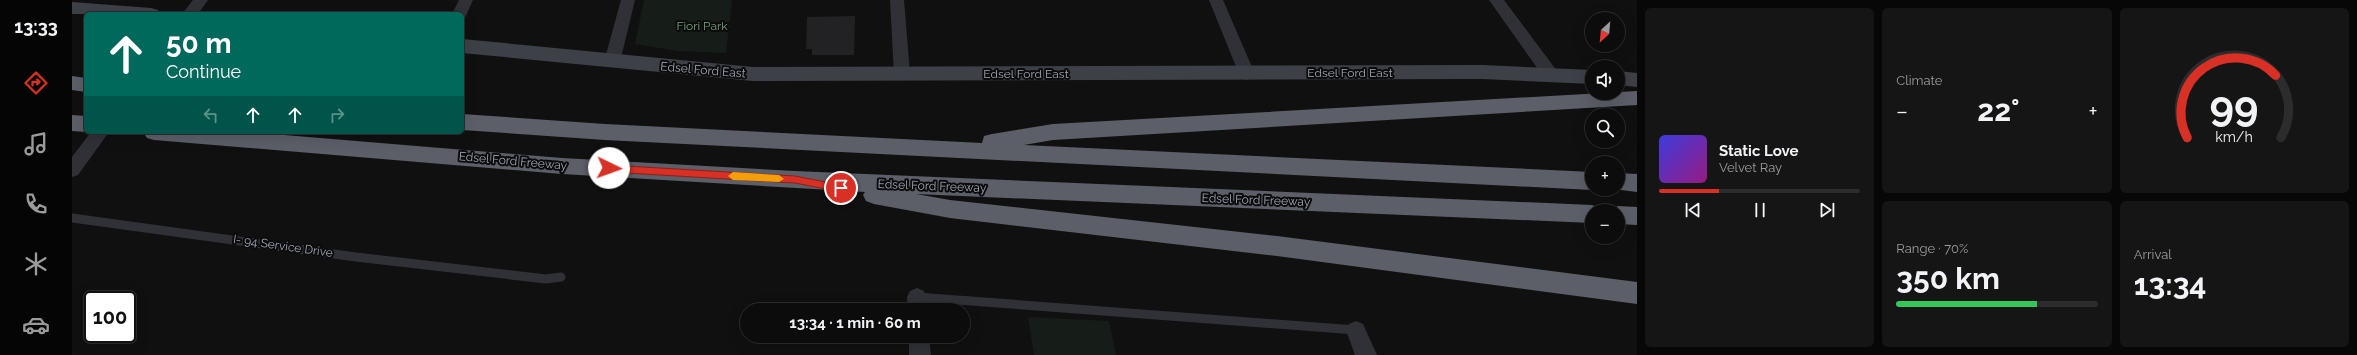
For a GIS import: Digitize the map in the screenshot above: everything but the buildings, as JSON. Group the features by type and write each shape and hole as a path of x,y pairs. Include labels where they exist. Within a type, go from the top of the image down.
{"highway":[{"path":"72,83 84,85"},
{"path":"948,149 1061,132 1461,106 1637,98"},
{"path":"464,122 605,132 1585,181"},
{"path":"72,123 84,124"},
{"name":"Edsel Ford Freeway","path":"178,134 562,166 795,180 1585,214"},
{"path":"795,180 950,208 1277,246 1637,293"},
{"path":"1625,182 1637,183"},
{"path":"1625,215 1637,216"}],"street":[{"path":"192,12 201,0"},
{"path":"461,12 466,0"},
{"path":"612,62 628,0"},
{"path":"897,0 902,74"},
{"path":"1216,0 1247,74"},
{"path":"1496,0 1551,75"},
{"path":"72,8 125,12"},
{"name":"Edsel Ford East","path":"464,46 612,62 753,74 1247,74 1483,72 1585,77"},
{"path":"1625,79 1637,80"},
{"path":"72,170 99,134"},
{"path":"1356,330 1366,355"},
{"path":"919,343 920,355"}],"lane":[{"name":"I- 94 Service Drive","path":"72,218 356,257 546,279 561,277"},
{"path":"970,306 1356,330"}],"green space":[{"name":"Fiori Park","path":"644,0 732,0 726,53 678,51 635,44"},
{"path":"1028,317 1109,321 1116,355 1034,355"}],"slow traffic":[{"path":"733,176 779,179"}],"route":[{"path":"609,168 795,180 841,188"}]}
